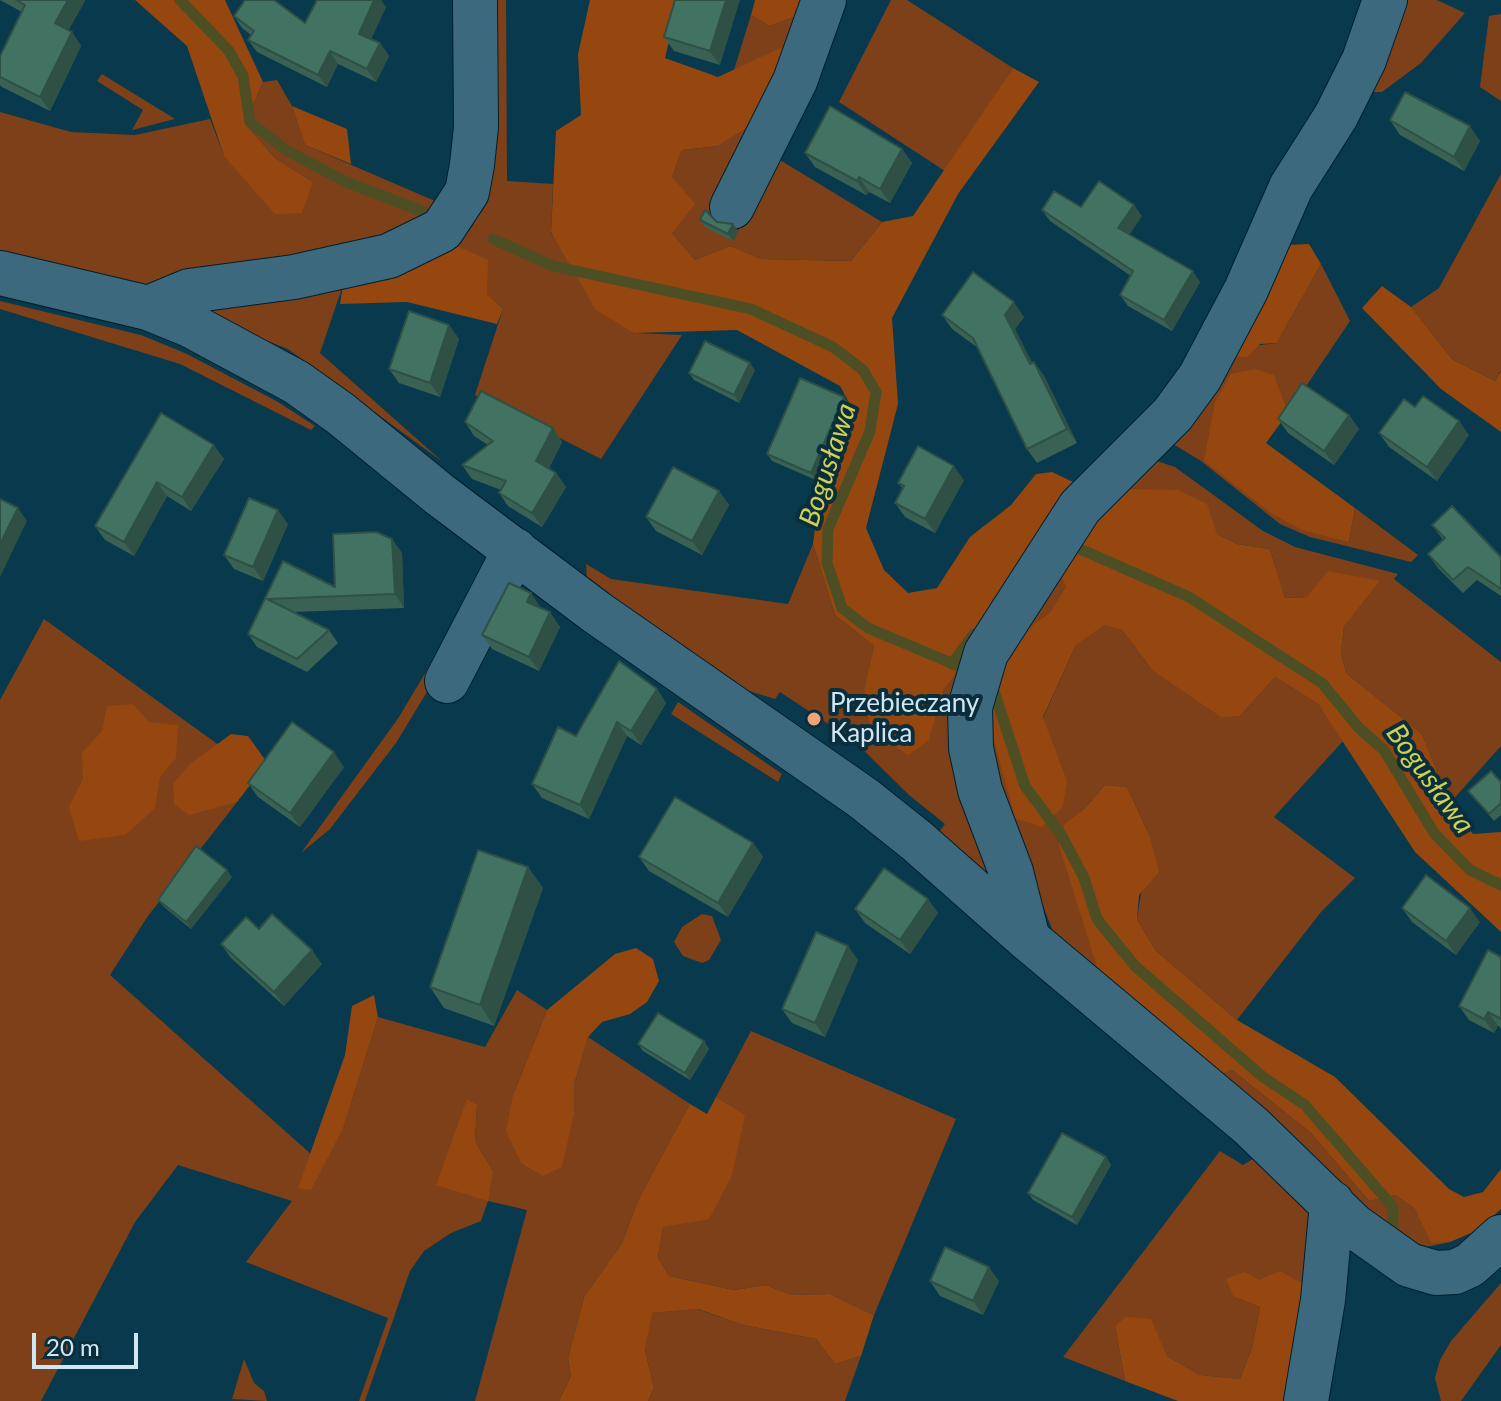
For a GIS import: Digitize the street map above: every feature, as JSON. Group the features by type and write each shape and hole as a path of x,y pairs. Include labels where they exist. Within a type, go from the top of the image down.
{"street":[{"path":"148,308 189,291 294,277 389,256 442,230 467,192 472,165 476,127 475,0"},
{"path":"732,207 795,81 824,0"},
{"path":"1028,939 1011,872 980,790 971,748 970,707 986,653 1080,507 1173,414 1200,377 1246,290 1291,187 1336,116 1364,60 1385,0"},
{"path":"0,273 148,308 204,332 296,382 596,612 863,798 917,841 1028,939 1251,1126 1354,1226 1421,1270 1455,1272 1495,1250"},
{"path":"447,681 515,550"},
{"path":"1306,1401 1323,1300 1332,1203"}],"shaded area":[{"path":"135,0 225,0 263,82 245,124 275,158 313,182 302,213 275,214 224,156 187,46"},
{"path":"487,0 506,0 507,181 553,184 551,233 634,333 682,335 601,459 475,395 503,309 487,294 454,245"},
{"path":"590,0 679,0 665,58 718,77 793,42 765,117 718,146 682,150 672,177 695,204 672,233 695,260 730,246 761,259 851,261 882,222 913,216 1013,68 1039,82 958,194 892,318 898,404 866,528 884,570 908,593 937,588 970,537 1011,505 1036,474 1052,472 1086,488 944,690 929,740 908,755 870,729 864,688 874,646 835,615 813,544 821,482 854,412 840,386 737,330 634,333 596,310 551,232 556,131 581,115 578,54"},
{"path":"755,0 811,0 807,12 770,26 751,15"},
{"path":"891,0 907,0 1013,68 945,171 839,102"},
{"path":"1403,0 1437,0 1465,13 1421,63 1382,92 1371,92"},
{"path":"807,12 792,43 734,70 751,15 770,26"},
{"path":"1501,14 1501,101 1480,87 1489,16"},
{"path":"102,74 175,119 132,130 143,110 97,81"},
{"path":"277,80 292,106 305,145 442,204 406,237 139,289 0,257 0,112 71,132 135,135 210,119 224,156 313,182 275,158 245,124 263,82"},
{"path":"292,106 347,129 351,164 305,145"},
{"path":"765,117 705,226 733,240 775,157 882,222 851,261 760,259 730,246 695,260 672,233 672,177 682,150 718,146"},
{"path":"1501,174 1501,370 1495,381 1452,359 1411,307 1439,288"},
{"path":"1309,244 1321,264 1277,343 1260,344 1247,357 1235,357 1285,245"},
{"path":"454,245 488,260 487,294 503,309 497,324 407,302 340,304 343,285"},
{"path":"1321,264 1350,321 1288,413 1215,402 1349,542 1355,508 1418,555 1411,562 1310,537 1280,524 1201,461 1163,438 1227,349 1277,343"},
{"path":"343,285 320,353 443,462 288,349 249,334 207,309"},
{"path":"1382,286 1411,307 1452,359 1495,381 1501,371 1501,432 1441,389 1362,308"},
{"path":"0,301 141,335 187,354 278,402 315,426 311,430 180,364 0,309"},
{"path":"1254,369 1274,375 1288,413 1266,443 1355,508 1349,542 1302,530 1271,513 1204,461 1215,402 1231,374"},
{"path":"1145,457 1175,467 1263,531 1295,547 1398,574 1394,579 1501,662 1501,746 1450,803 1422,734 1346,673 1341,652 1344,627 1380,581 1307,597 1285,598 1270,549 1237,544 1127,489"},
{"path":"1127,489 1178,490 1207,504 1217,534 1237,544 1270,549 1285,598 1307,597 1328,571 1380,581 1344,627 1341,652 1346,673 1422,734 1450,803 1473,834 1501,832 1501,932 1415,852 1318,704 1275,677 1240,716 1221,717 1152,670 1122,630 1104,625 1076,645 1043,717 1067,780 1063,806 1042,827 1015,818 994,740 991,696 1008,642 1050,613 1066,586 1058,569 1068,543"},
{"path":"1068,543 1066,586 1050,614 1008,642 1067,780 1043,718 1076,645 1103,624 1122,630 1152,670 1240,716 1275,677 1318,704 1343,741 1274,817 1355,878 1321,912 1237,1020 1155,950 1137,919 1150,837 1127,787 1105,785 1085,808 1065,823 1101,980 1053,931 991,777 990,666"},
{"path":"813,544 835,615 874,646 864,688 929,739 944,690 971,650 989,877 939,832 945,824 909,795 854,741 780,692 775,699 736,687 587,579 586,564 611,579 788,604"},
{"path":"44,619 259,774 148,916 110,975 312,1155 299,1188 344,1126 378,1017 485,1047 517,990 547,1010 513,1095 574,1113 574,1085 588,1037 690,1104 640,1196 622,1243 584,1297 568,1358 571,1376 559,1401 475,1401 527,1210 488,1201 481,1221 451,1233 424,1251 410,1271 365,1401 359,1401 388,1318 246,1262 292,1201 178,1165 135,1222 41,1401 0,1401 0,700","holes":["477,1105 475,1141 493,1171 437,1185"]},
{"path":"437,653 442,667 396,743 330,829 301,853 399,717"},
{"path":"678,702 782,774 778,782 671,714"},
{"path":"133,704 149,722 178,725 176,758 160,777 155,808 125,835 79,841 69,807 83,779 82,753 102,731 107,706"},
{"path":"231,734 248,736 266,761 237,802 189,815 174,804 173,784 190,764"},
{"path":"1105,785 1127,787 1150,837 1159,872 1139,895 1137,919 1155,950 1237,1020 1335,1077 1449,1189 1464,1197 1483,1192 1501,1169 1501,1209 1476,1231 1450,1242 1431,1243 1414,1208 1395,1195 1369,1201 1311,1133 1232,1070 1217,1076 1101,980 1059,845 1065,823 1085,808"},
{"path":"702,914 712,916 721,940 709,960 702,963 683,956 674,942 682,927"},
{"path":"636,948 653,959 659,981 647,1002 630,1014 602,1022 588,1037 574,1085 574,1113 562,1167 543,1176 521,1163 506,1131 513,1095 547,1010 615,954"},
{"path":"374,995 378,1017 344,1126 311,1190 298,1188 345,1055 352,1006"},
{"path":"751,1031 956,1119 874,1315 830,1294 791,1295 766,1285 734,1290 669,1276 658,1257 663,1227 744,1115 716,1097"},
{"path":"1232,1070 1311,1133 1369,1201 1395,1195 1414,1208 1431,1242 1450,1242 1426,1247 1409,1241 1370,1211 1217,1076"},
{"path":"716,1097 745,1115 732,1175 709,1219 663,1227 658,1257 669,1276 734,1290 766,1285 791,1295 830,1294 874,1315 861,1356 835,1364 816,1339 743,1325 698,1309 652,1313 645,1350 654,1388 648,1401 559,1401 571,1376 568,1358 584,1297 622,1243 640,1196 690,1104 707,1114"},
{"path":"467,1099 477,1105 475,1141 493,1171 488,1201 436,1185"},
{"path":"1220,1151 1243,1165 1253,1159 1319,1218 1314,1290 1234,1297 1260,1307 1252,1348 1240,1379 1200,1375 1115,1326 1125,1381 1063,1357"},
{"path":"1280,1271 1314,1290 1294,1401 1178,1401 1125,1381 1115,1326 1126,1317 1151,1319 1167,1356 1200,1375 1240,1379 1252,1348 1260,1307 1234,1297 1226,1279 1244,1272 1259,1280"},
{"path":"1501,1283 1501,1345 1461,1401 1441,1401 1435,1378 1440,1360 1451,1341"},
{"path":"697,1309 743,1325 816,1339 835,1364 861,1356 845,1401 648,1401 654,1388 645,1350 651,1313"},
{"path":"244,1359 254,1383 264,1391 267,1401 232,1399"}],"building":[{"path":"16,0 68,0 55,23 72,32 40,97 0,77 0,56 25,5"},
{"path":"245,0 274,0 305,23 317,0 374,0 359,34 380,43 367,69 330,51 318,75 248,40 254,31 234,16"},
{"path":"675,0 726,0 710,51 664,37"},
{"path":"1405,92 1470,126 1454,157 1390,120"},
{"path":"830,106 902,149 880,189 859,177 857,181 805,153"},
{"path":"1099,181 1134,205 1118,228 1193,271 1164,320 1120,295 1133,271 1042,210 1054,191 1081,207"},
{"path":"705,210 717,222 733,224 728,234 700,220"},
{"path":"973,272 1014,302 1005,315 1030,364 1034,362 1067,429 1027,449 973,338 942,315"},
{"path":"409,311 449,325 430,383 389,369"},
{"path":"705,341 750,363 734,395 689,373"},
{"path":"800,378 844,397 811,473 767,454"},
{"path":"1302,383 1349,415 1324,451 1278,419"},
{"path":"481,391 553,428 536,461 556,473 532,513 499,493 506,481 462,465 493,441 465,422"},
{"path":"1423,396 1459,421 1427,467 1379,433 1404,399 1415,407"},
{"path":"161,413 214,445 182,497 157,482 124,542 95,526"},
{"path":"918,446 954,466 925,519 895,503 904,486 898,483"},
{"path":"673,467 719,491 692,541 646,517"},
{"path":"249,498 278,510 253,567 224,555"},
{"path":"0,499 18,508 0,544"},
{"path":"1452,506 1501,557 1501,589 1468,567 1453,580 1428,554 1445,538 1432,525"},
{"path":"376,532 392,539 395,594 267,599 329,630 297,659 248,634 283,561 335,587 333,534"},
{"path":"509,583 531,593 527,602 550,612 529,657 482,635"},
{"path":"619,661 657,689 631,731 617,722 580,805 532,784 558,727 576,736"},
{"path":"292,722 334,752 290,813 248,783"},
{"path":"1491,771 1501,782 1501,803 1489,814 1468,791"},
{"path":"675,797 753,843 718,903 639,857"},
{"path":"196,846 227,870 186,922 158,900"},
{"path":"478,850 528,867 480,1005 430,987"},
{"path":"884,868 928,899 900,940 855,909"},
{"path":"1426,875 1470,908 1446,941 1402,908"},
{"path":"272,914 312,950 274,992 221,944 246,917 259,929"},
{"path":"816,932 848,946 815,1023 782,1009"},
{"path":"1488,950 1501,957 1501,1019 1488,1012 1484,1019 1459,1006"},
{"path":"658,1013 704,1041 685,1073 638,1044"},
{"path":"1062,1133 1106,1157 1072,1217 1028,1193"},
{"path":"945,1247 989,1267 973,1301 930,1281"}],"waterway":[{"name":"Bogusława","path":"180,0 229,51 243,76 250,122 286,150 344,181 424,212"},
{"name":"Bogusława","path":"493,239 553,266 751,309 833,347 863,370 876,392 870,431 828,529 827,563 842,608 868,628 963,668"},
{"name":"Bogusława","path":"1080,549 1189,597 1322,683 1359,728 1384,750 1434,833 1470,870 1501,885"},
{"name":"Bogusława","path":"952,664 974,634"},
{"path":"992,685 1025,786 1062,836 1084,878 1097,919 1135,966 1263,1077 1305,1105 1393,1207 1393,1228"}],"place":[{"name":"Przebieczany Kaplica","path":"814,719"}]}
